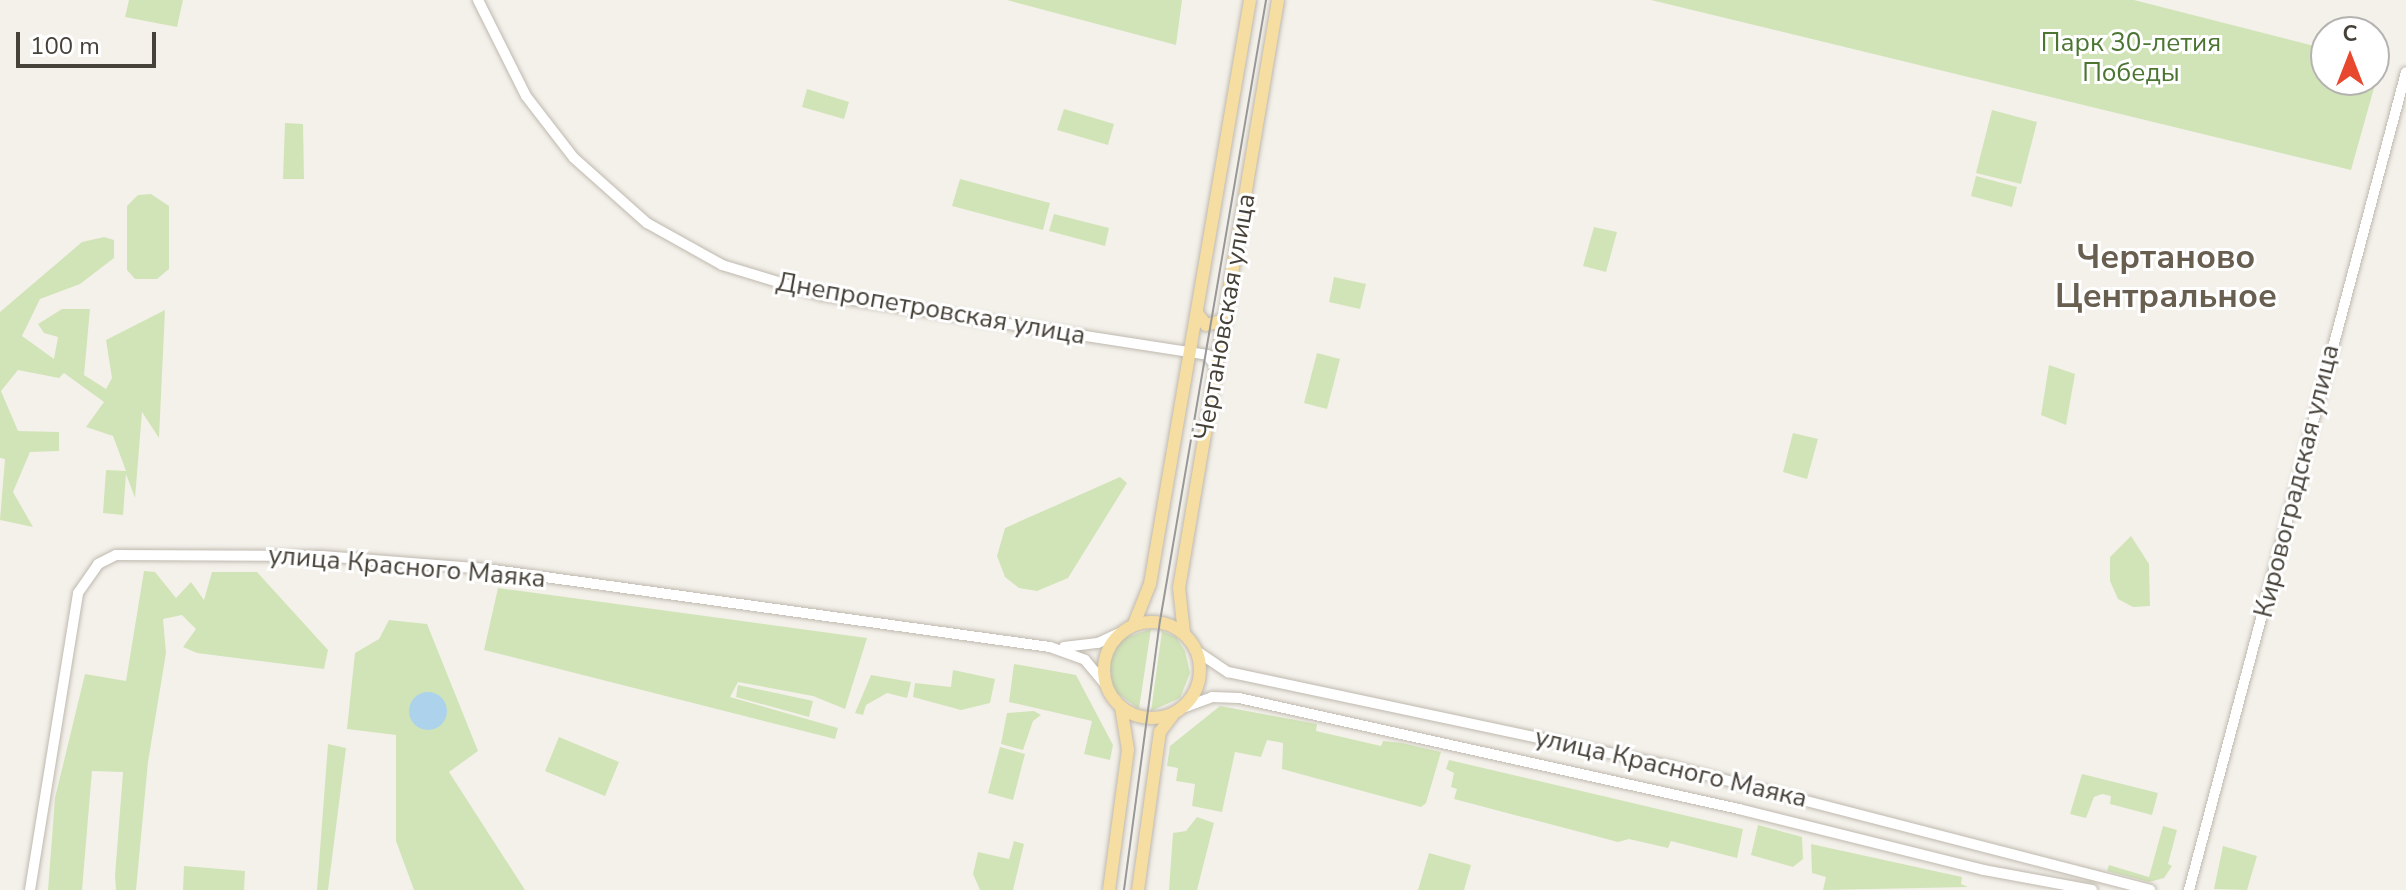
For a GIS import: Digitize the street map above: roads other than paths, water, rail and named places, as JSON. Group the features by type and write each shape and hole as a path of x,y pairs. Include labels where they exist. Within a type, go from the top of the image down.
{"main road":[{"name":"Чертановская улица","path":"1134,624 1150,584 1250,0"},
{"name":"Чертановская улица","path":"1195,650 1184,633 1179,588 1278,0"},
{"path":"1197,313 1206,325 1225,320"},
{"path":"1109,890 1128,750 1121,707 1105,684 1105,656 1119,633 1134,624 1160,621 1184,633"},
{"path":"1138,890 1160,732 1198,684 1195,650"},
{"path":"1121,707 1147,717 1180,710"}],"street":[{"name":"Днепропетровская улица","path":"478,0 526,96 574,158 647,223 722,265 835,298 1207,355 1217,368"},
{"name":"Кировоградская улица","path":"2189,890 2406,72"},
{"name":"улица Красного Маяка","path":"30,890 78,593 98,564 116,555 344,557 487,569 1050,647 1085,660 1105,684"},
{"name":"улица Красного Маяка","path":"1050,647 1098,643 1119,633"},
{"name":"улица Красного Маяка","path":"1195,650 1228,672 1671,766 2150,890"},
{"name":"улица Красного Маяка","path":"1180,710 1212,697 1253,701 1756,812 1984,870 2092,890"}],"water":[{"path":"428,692 441,698 447,711 441,724 428,730 415,724 409,711 415,698"}],"tram line":[{"path":"1124,890 1160,621 1266,0"}],"district":[{"name":"Чертаново Центральное","path":"2166,276"}],"park label":[{"name":"Парк 30-летия Победы","path":"2131,58"}]}
